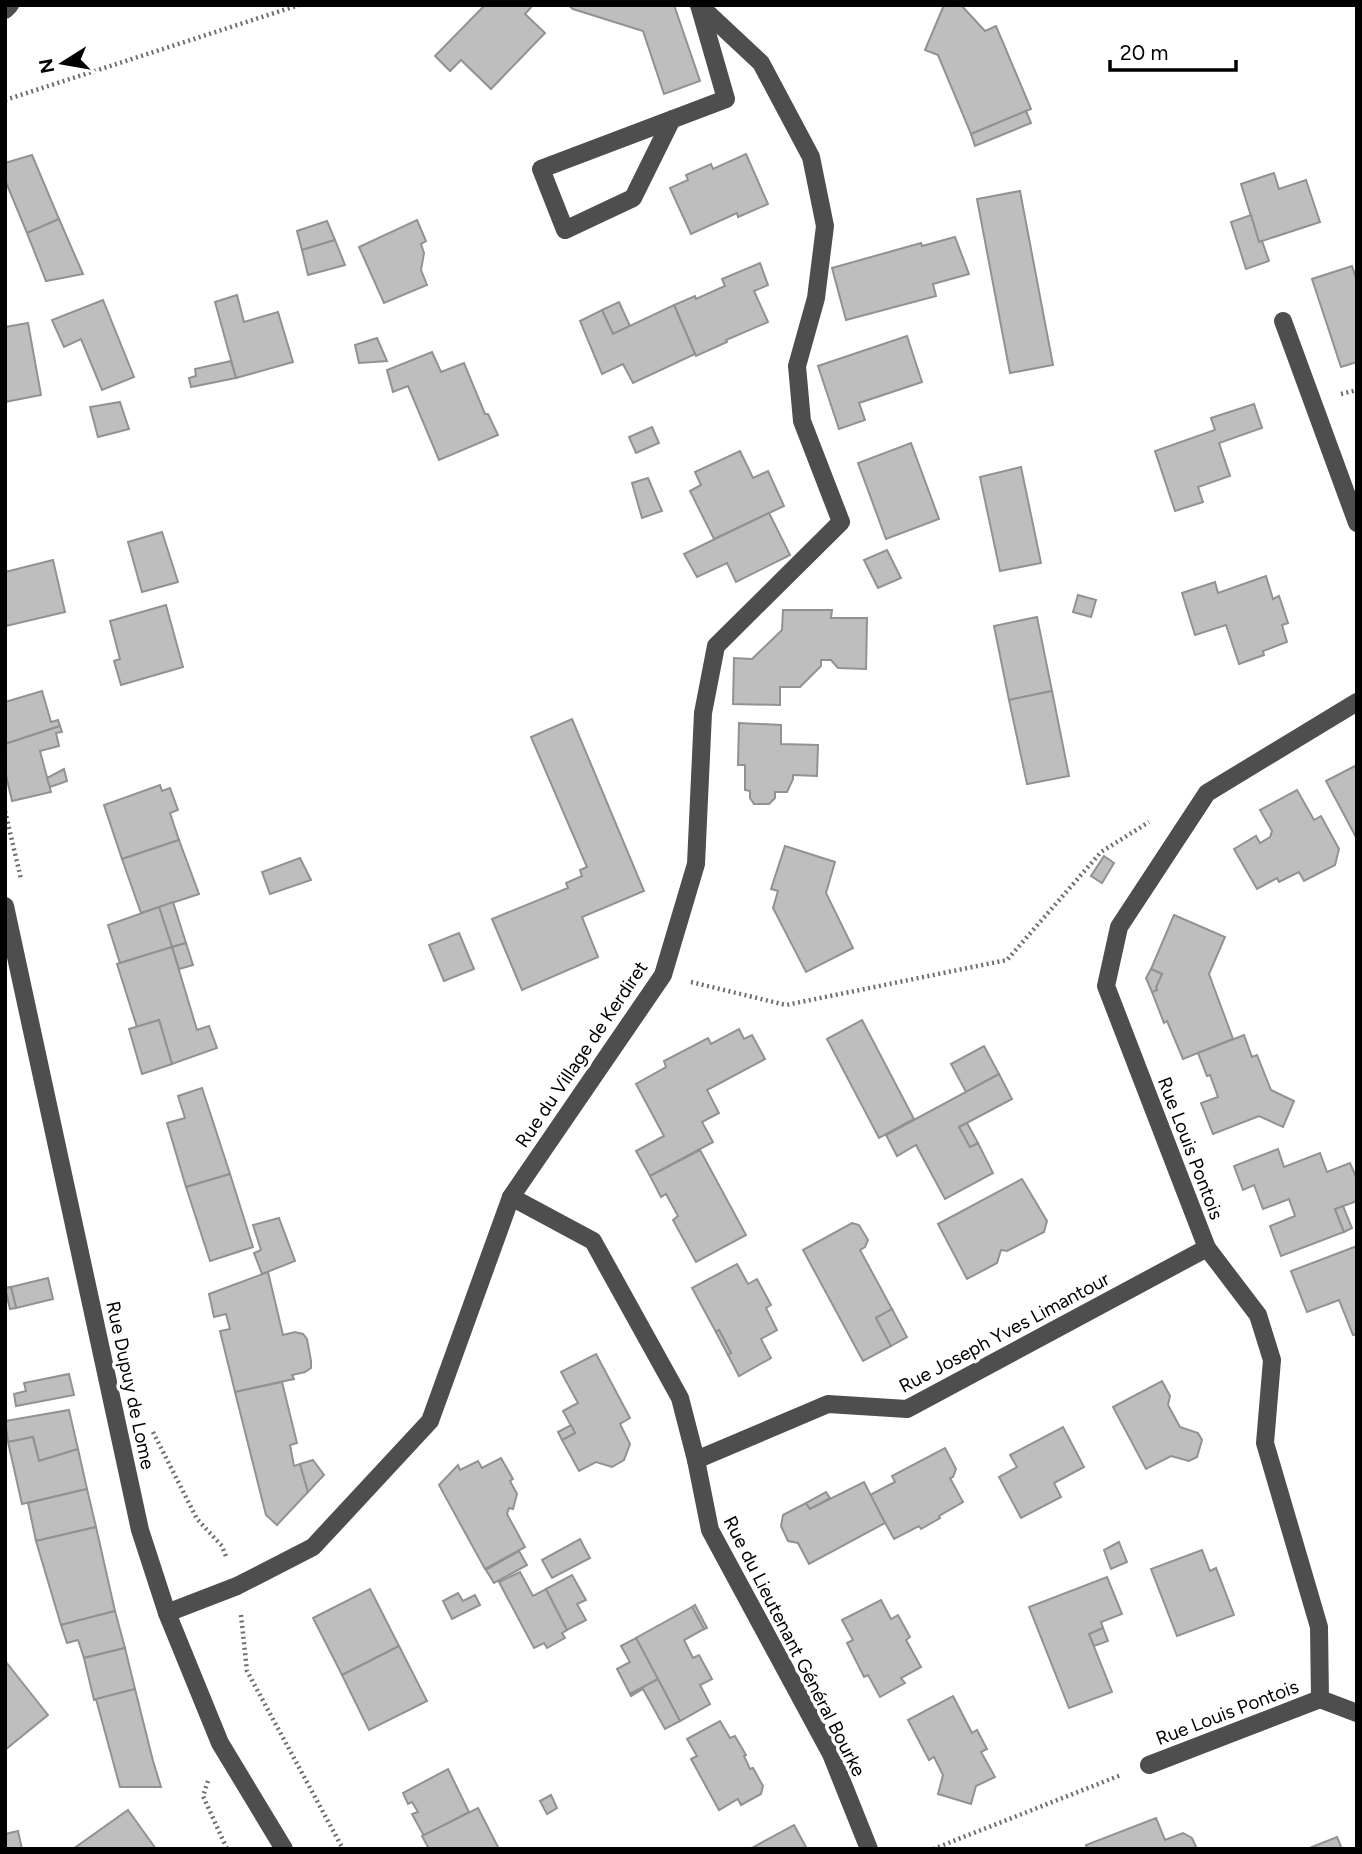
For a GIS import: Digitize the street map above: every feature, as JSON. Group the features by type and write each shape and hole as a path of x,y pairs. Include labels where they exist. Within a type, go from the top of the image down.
{"street":[{"path":"5,10 10,5"},
{"path":"672,119 633,198 565,230 541,169 672,119 726,99 699,5"},
{"name":"Rue du Village de Kerdiret","path":"167,1613 237,1586 313,1547 430,1421 511,1197 663,975 696,864 703,713 716,646 841,522 802,421 797,366 816,298 825,226 811,156 761,63 699,5"},
{"path":"1283,321 1357,523"},
{"name":"Rue Louis Pontois","path":"1320,1699 1319,1627 1265,1443 1272,1360 1258,1315 1207,1248 1106,986 1119,926 1207,793 1357,702"},
{"name":"Rue Dupuy de Lome","path":"5,906 140,1530 167,1613 220,1743 284,1849"},
{"name":"Rue du Lieutenant Général Bourke","path":"511,1197 593,1241 680,1398 710,1530 831,1754 869,1849"},
{"name":"Rue Joseph Yves Limantour","path":"696,1460 828,1404 907,1409 1207,1248"},
{"name":"Rue Louis Pontois","path":"1149,1765 1320,1699 1357,1713"}],"path":[{"path":"5,100 299,5"},
{"path":"5,811 23,889"},
{"path":"663,975 786,1005 1007,960 1101,852 1152,821"},
{"path":"148,1422 197,1518 222,1546 237,1586 247,1671 343,1849"},
{"path":"933,1849 1149,1765"}],"building":[{"path":"485,5 533,5 525,14 545,33 491,89 461,60 450,71 435,56"},
{"path":"568,5 674,5 700,81 664,94 643,31 573,9"},
{"path":"944,5 961,5 985,31 996,26 1031,109 971,134 938,55 925,50"},
{"path":"1026,111 1031,123 975,146 971,134"},
{"path":"746,154 768,204 738,217 737,213 691,234 670,188 688,180 686,175 711,164 713,169"},
{"path":"32,155 59,219 27,233 5,180 5,163"},
{"path":"1274,173 1279,189 1306,180 1320,222 1259,242 1241,184"},
{"path":"1020,191 1053,365 1010,373 977,199"},
{"path":"1251,215 1259,242 1262,241 1269,261 1246,269 1231,222"},
{"path":"59,219 83,274 46,281 27,233"},
{"path":"417,220 426,241 421,244 424,253 421,270 427,285 384,303 359,247"},
{"path":"327,221 335,240 302,250 297,231"},
{"path":"955,237 969,274 933,284 936,296 846,320 832,268 921,243 922,246"},
{"path":"335,240 345,265 308,275 302,250"},
{"path":"760,263 768,285 754,291 768,322 696,356 674,305 725,286 722,279"},
{"path":"1352,266 1357,281 1357,362 1341,367 1312,279"},
{"path":"237,295 244,322 278,312 293,362 236,378 215,302"},
{"path":"103,300 134,377 102,390 81,339 64,347 52,320"},
{"path":"619,302 630,326 613,334 602,310"},
{"path":"674,305 695,354 633,383 623,364 602,374 580,321 602,310 613,334"},
{"path":"28,323 41,395 5,402 5,327"},
{"path":"907,336 922,382 859,403 865,420 839,429 818,366"},
{"path":"377,338 387,361 359,363 355,345"},
{"path":"432,352 441,372 464,363 485,414 488,414 498,435 439,460 408,386 393,392 387,370"},
{"path":"231,361 236,378 191,387 189,378 196,376 195,369"},
{"path":"120,402 129,429 98,437 90,407"},
{"path":"1254,404 1262,428 1219,443 1230,476 1198,487 1203,502 1175,511 1155,451 1215,430 1211,418"},
{"path":"652,427 659,443 636,453 629,437"},
{"path":"911,443 939,519 886,539 858,463"},
{"path":"740,451 753,478 768,471 784,506 714,539 690,491 701,485 695,472"},
{"path":"1021,467 1041,563 1000,571 980,477"},
{"path":"648,478 662,511 642,518 632,483"},
{"path":"769,513 790,555 736,582 727,563 697,577 684,554"},
{"path":"162,532 178,582 142,592 128,542"},
{"path":"887,550 901,578 878,588 864,560"},
{"path":"53,560 65,612 6,626 5,572"},
{"path":"1266,576 1273,599 1279,596 1288,623 1282,625 1287,642 1263,651 1264,655 1239,664 1226,625 1195,635 1182,593 1215,582 1218,593"},
{"path":"1078,595 1096,600 1091,617 1073,612"},
{"path":"166,605 183,667 121,685 114,661 120,659 110,621"},
{"path":"783,610 832,610 831,618 867,618 866,669 838,668 831,660 821,660 821,666 800,687 780,687 780,705 733,704 734,658 752,659 782,630"},
{"path":"1037,617 1052,691 1009,700 994,626"},
{"path":"42,691 51,722 58,720 60,726 5,744 5,702"},
{"path":"1052,691 1069,776 1027,784 1009,700"},
{"path":"572,719 644,891 582,917 598,957 522,990 492,919 568,888 566,883 582,876 580,870 587,867 531,737"},
{"path":"739,723 781,725 781,744 818,745 817,776 793,775 787,792 775,792 775,798 769,804 754,804 750,791 745,790 745,765 738,765"},
{"path":"60,726 62,732 56,733 59,746 40,751 51,792 12,801 5,771 5,744"},
{"path":"1357,765 1357,839 1326,781"},
{"path":"64,769 67,781 50,787 47,778"},
{"path":"160,785 162,791 170,788 178,810 170,813 179,840 122,859 104,805"},
{"path":"1297,790 1314,820 1321,816 1339,849 1335,865 1304,881 1299,872 1279,882 1277,878 1257,889 1234,849 1256,836 1260,843 1270,837 1272,831 1260,810"},
{"path":"179,840 199,894 141,913 122,859"},
{"path":"785,846 835,862 826,893 853,948 806,972 773,908 778,891 771,889"},
{"path":"1104,856 1114,863 1102,883 1091,876"},
{"path":"300,858 311,880 270,894 262,872"},
{"path":"173,902 186,943 172,947 159,907"},
{"path":"159,907 172,947 120,963 108,925"},
{"path":"1174,915 1225,937 1209,974 1233,1039 1183,1059 1167,1021 1164,1023 1152,992 1157,990 1162,974 1151,969"},
{"path":"459,933 474,969 444,981 429,945"},
{"path":"186,943 193,965 179,969 172,947"},
{"path":"172,947 197,1030 209,1026 217,1048 172,1064 159,1020 137,1027 117,964"},
{"path":"1151,969 1162,974 1157,990 1152,992 1146,978"},
{"path":"159,1020 172,1064 142,1074 129,1029"},
{"path":"862,1020 914,1119 879,1138 827,1039"},
{"path":"739,1029 744,1039 752,1035 765,1059 707,1090 719,1113 702,1122 713,1142 650,1176 636,1151 664,1136 636,1084 666,1067 664,1061 708,1038 711,1044"},
{"path":"1244,1035 1252,1057 1257,1055 1271,1090 1294,1101 1283,1127 1259,1116 1213,1134 1201,1103 1218,1097 1198,1053"},
{"path":"984,1046 999,1074 966,1092 951,1064"},
{"path":"999,1074 1012,1099 959,1127 970,1147 978,1143 993,1173 945,1199 916,1145 897,1156 886,1135"},
{"path":"202,1088 230,1174 186,1187 167,1123 185,1118 178,1096"},
{"path":"967,1123 978,1143 970,1147 959,1127"},
{"path":"1278,1149 1284,1167 1320,1153 1327,1172 1350,1163 1357,1179 1357,1201 1335,1209 1344,1232 1281,1256 1270,1226 1295,1216 1289,1199 1263,1209 1254,1185 1243,1190 1234,1166"},
{"path":"700,1150 746,1235 696,1262 673,1220 678,1216 666,1194 661,1197 650,1176"},
{"path":"230,1174 253,1247 210,1261 186,1187"},
{"path":"1022,1179 1047,1221 1044,1232 1007,1251 1001,1250 997,1263 967,1279 938,1224"},
{"path":"1343,1206 1352,1228 1344,1232 1335,1209"},
{"path":"279,1218 295,1261 262,1274 254,1253 261,1250 253,1225"},
{"path":"852,1223 859,1225 868,1240 860,1250 892,1309 876,1318 891,1346 863,1361 803,1250"},
{"path":"1357,1246 1357,1334 1353,1335 1339,1300 1307,1312 1291,1271"},
{"path":"737,1264 748,1284 757,1279 771,1305 766,1308 777,1330 761,1339 771,1358 739,1376 719,1330 716,1332 692,1288"},
{"path":"268,1272 283,1335 295,1332 303,1334 307,1339 311,1368 292,1375 294,1379 235,1392 220,1331 230,1329 226,1314 214,1317 209,1294"},
{"path":"48,1278 53,1299 16,1308 11,1287"},
{"path":"11,1287 16,1308 10,1309 5,1288"},
{"path":"892,1309 907,1337 891,1346 876,1318"},
{"path":"719,1330 731,1353 728,1355 716,1332"},
{"path":"596,1354 630,1418 620,1424 630,1444 624,1460 612,1467 596,1462 579,1471 562,1440 575,1433 563,1411 578,1403 561,1372"},
{"path":"69,1374 74,1395 16,1406 14,1394 26,1391 24,1383"},
{"path":"1162,1381 1170,1396 1168,1405 1180,1427 1198,1433 1202,1440 1197,1457 1189,1461 1171,1456 1146,1469 1113,1407"},
{"path":"282,1382 297,1443 290,1445 294,1466 300,1464 308,1492 277,1525 266,1515 235,1392"},
{"path":"69,1410 78,1449 39,1461 33,1437 8,1442 5,1421"},
{"path":"571,1425 575,1433 562,1440 558,1432"},
{"path":"1063,1427 1084,1467 1054,1483 1061,1497 1021,1518 999,1477 1017,1467 1010,1455"},
{"path":"33,1437 39,1461 78,1449 87,1489 22,1504 8,1442"},
{"path":"945,1448 956,1469 950,1478 963,1502 921,1529 919,1526 894,1539 870,1495 895,1482 892,1476"},
{"path":"501,1458 513,1479 510,1481 517,1494 513,1509 509,1508 507,1514 525,1547 485,1569 439,1485 458,1465 460,1470 478,1461 482,1468"},
{"path":"313,1460 324,1475 308,1492 300,1464"},
{"path":"864,1482 885,1523 809,1564 798,1543 788,1541 781,1526 783,1515 806,1503 810,1509"},
{"path":"87,1489 96,1527 36,1541 28,1503"},
{"path":"826,1492 830,1498 810,1509 806,1503"},
{"path":"96,1527 115,1611 61,1625 36,1541"},
{"path":"580,1539 590,1558 552,1578 542,1560"},
{"path":"1119,1542 1127,1562 1111,1569 1104,1550"},
{"path":"1202,1550 1210,1571 1216,1568 1234,1615 1177,1636 1151,1569"},
{"path":"519,1551 527,1565 494,1583 486,1570"},
{"path":"520,1572 533,1596 546,1589 567,1630 562,1633 565,1638 547,1648 544,1643 534,1648 499,1582"},
{"path":"572,1575 586,1600 577,1604 586,1620 567,1630 546,1589"},
{"path":"1107,1577 1122,1614 1101,1622 1103,1628 1089,1634 1112,1692 1069,1708 1029,1607"},
{"path":"370,1589 399,1646 342,1675 313,1618"},
{"path":"458,1593 463,1601 475,1595 480,1605 452,1619 443,1601"},
{"path":"881,1600 891,1619 898,1615 910,1637 906,1640 921,1667 901,1678 905,1683 880,1697 868,1675 864,1677 847,1643 853,1640 842,1620"},
{"path":"695,1605 707,1628 704,1629 692,1607"},
{"path":"692,1607 704,1629 684,1640 693,1658 699,1655 712,1679 700,1685 710,1704 680,1721 636,1638"},
{"path":"115,1611 125,1648 84,1658 78,1640 67,1643 61,1625"},
{"path":"1103,1628 1108,1641 1094,1646 1089,1634"},
{"path":"636,1638 658,1679 630,1694 617,1669 630,1662 621,1646"},
{"path":"399,1646 427,1701 369,1730 342,1675"},
{"path":"125,1648 135,1689 94,1700 84,1658"},
{"path":"5,1663 48,1715 5,1750"},
{"path":"658,1679 680,1721 665,1729 643,1689 631,1696 630,1694"},
{"path":"135,1689 161,1787 120,1787 96,1699"},
{"path":"953,1696 972,1733 977,1730 987,1749 981,1752 995,1777 976,1786 971,1804 938,1794 943,1775 934,1757 929,1760 908,1720"},
{"path":"720,1721 730,1738 735,1736 746,1755 744,1756 750,1769 753,1768 763,1786 761,1794 741,1805 738,1799 719,1810 691,1759 697,1756 687,1739"},
{"path":"448,1769 469,1812 424,1836 412,1814 418,1812 412,1802 408,1804 403,1793"},
{"path":"551,1795 557,1808 547,1814 540,1801"},
{"path":"478,1808 499,1849 429,1849 422,1836"},
{"path":"128,1810 156,1849 73,1849"},
{"path":"1156,1818 1165,1840 1183,1833 1192,1838 1197,1849 1087,1849 1086,1845"},
{"path":"794,1825 807,1849 750,1849"},
{"path":"18,1831 22,1849 5,1849 5,1834"},
{"path":"1337,1837 1342,1849 1307,1849"}]}
